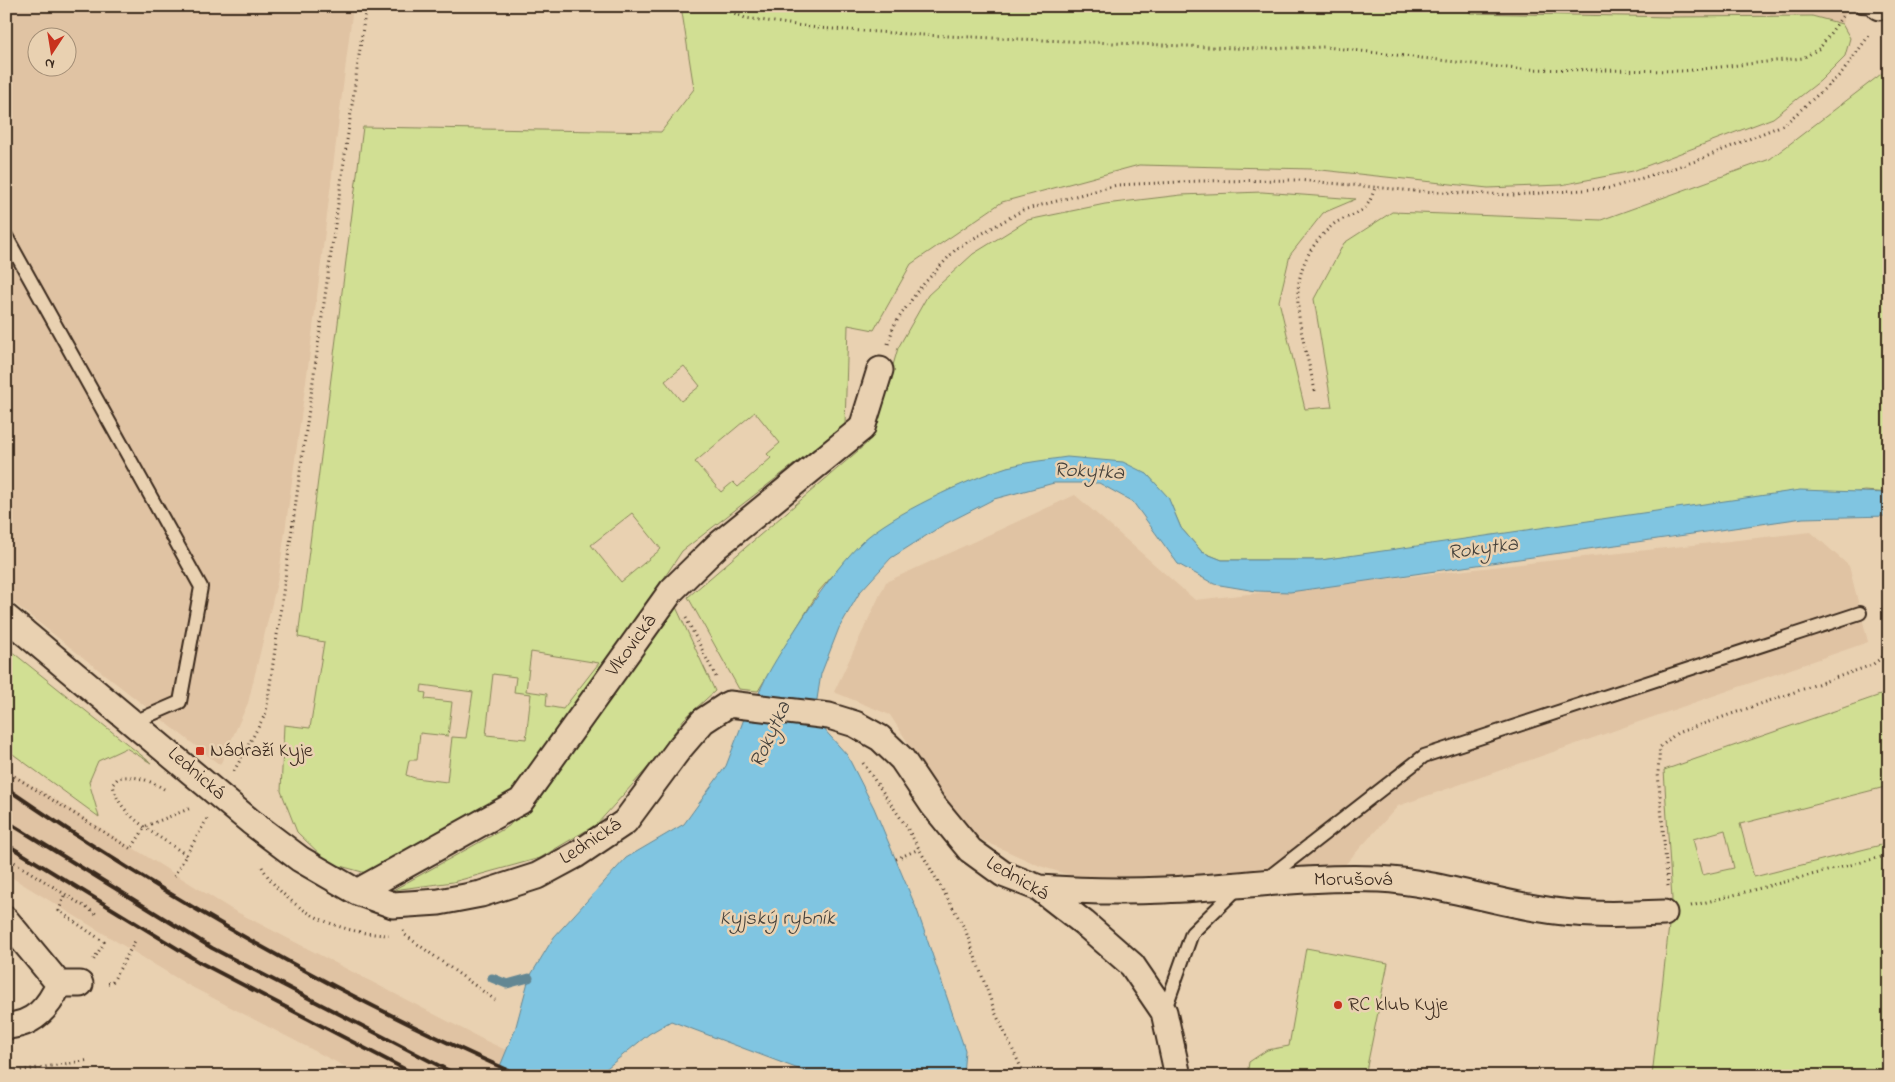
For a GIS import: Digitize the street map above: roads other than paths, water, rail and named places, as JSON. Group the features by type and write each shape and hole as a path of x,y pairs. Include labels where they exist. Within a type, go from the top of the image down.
{"street":[{"name":"Vlkovická","path":"357,892 521,801 672,590 717,546 862,428 880,370"},
{"name":"Lednická","path":"6,617 134,722 213,790 300,859 357,892 393,905 439,902 481,894 537,876 576,854 625,822 679,749 703,721 730,704 829,716 855,724 880,738 902,759 933,805 970,850 1004,874 1039,888 1084,923 1132,965 1164,1012"},
{"name":"Morušová","path":"1039,888 1085,891 1164,890 1274,881 1360,878 1412,881 1535,908 1588,915 1667,912"},
{"path":"6,920 70,984 41,1013 28,1021 6,1026"},
{"path":"1164,1012 1178,1076"}],"lane":[{"path":"1861,6 1880,7"},
{"path":"6,236 201,587 180,702 134,722"},
{"path":"1274,881 1274,873 1424,756 1860,614"},
{"path":"1164,1012 1192,933 1242,884"}],"water":[{"name":"Kyjský rybník","path":"1067,457 1123,462 1147,474 1168,497 1181,528 1202,552 1222,560 1321,560 1800,490 1889,493 1889,516 1803,518 1290,592 1256,591 1214,584 1178,564 1133,502 1099,483 1054,483 994,499 943,525 891,558 860,592 839,628 821,674 814,718 847,755 874,808 917,910 965,1050 963,1076 817,1076 671,1021 649,1034 597,1076 496,1076 515,1030 529,978 554,937 626,858 684,824 726,766 747,711 753,710 756,699 777,659 818,595 852,552 875,531 931,498 1007,467"}],"waterway":[{"path":"492,978 507,984 529,978"}],"railway":[{"path":"6,788 128,868 257,944 388,1014 521,1076"},
{"path":"6,821 212,948 459,1076"},
{"path":"6,844 201,963 418,1076"}],"place":[{"name":"Nádraží Kyje","path":"200,751"},
{"name":"RC klub Kyje","path":"1338,1005"}],"water label":[{"name":"Rokytka","path":"1089,472"},
{"name":"Rokytka","path":"1483,549"},
{"name":"Rokytka","path":"771,735"}]}
